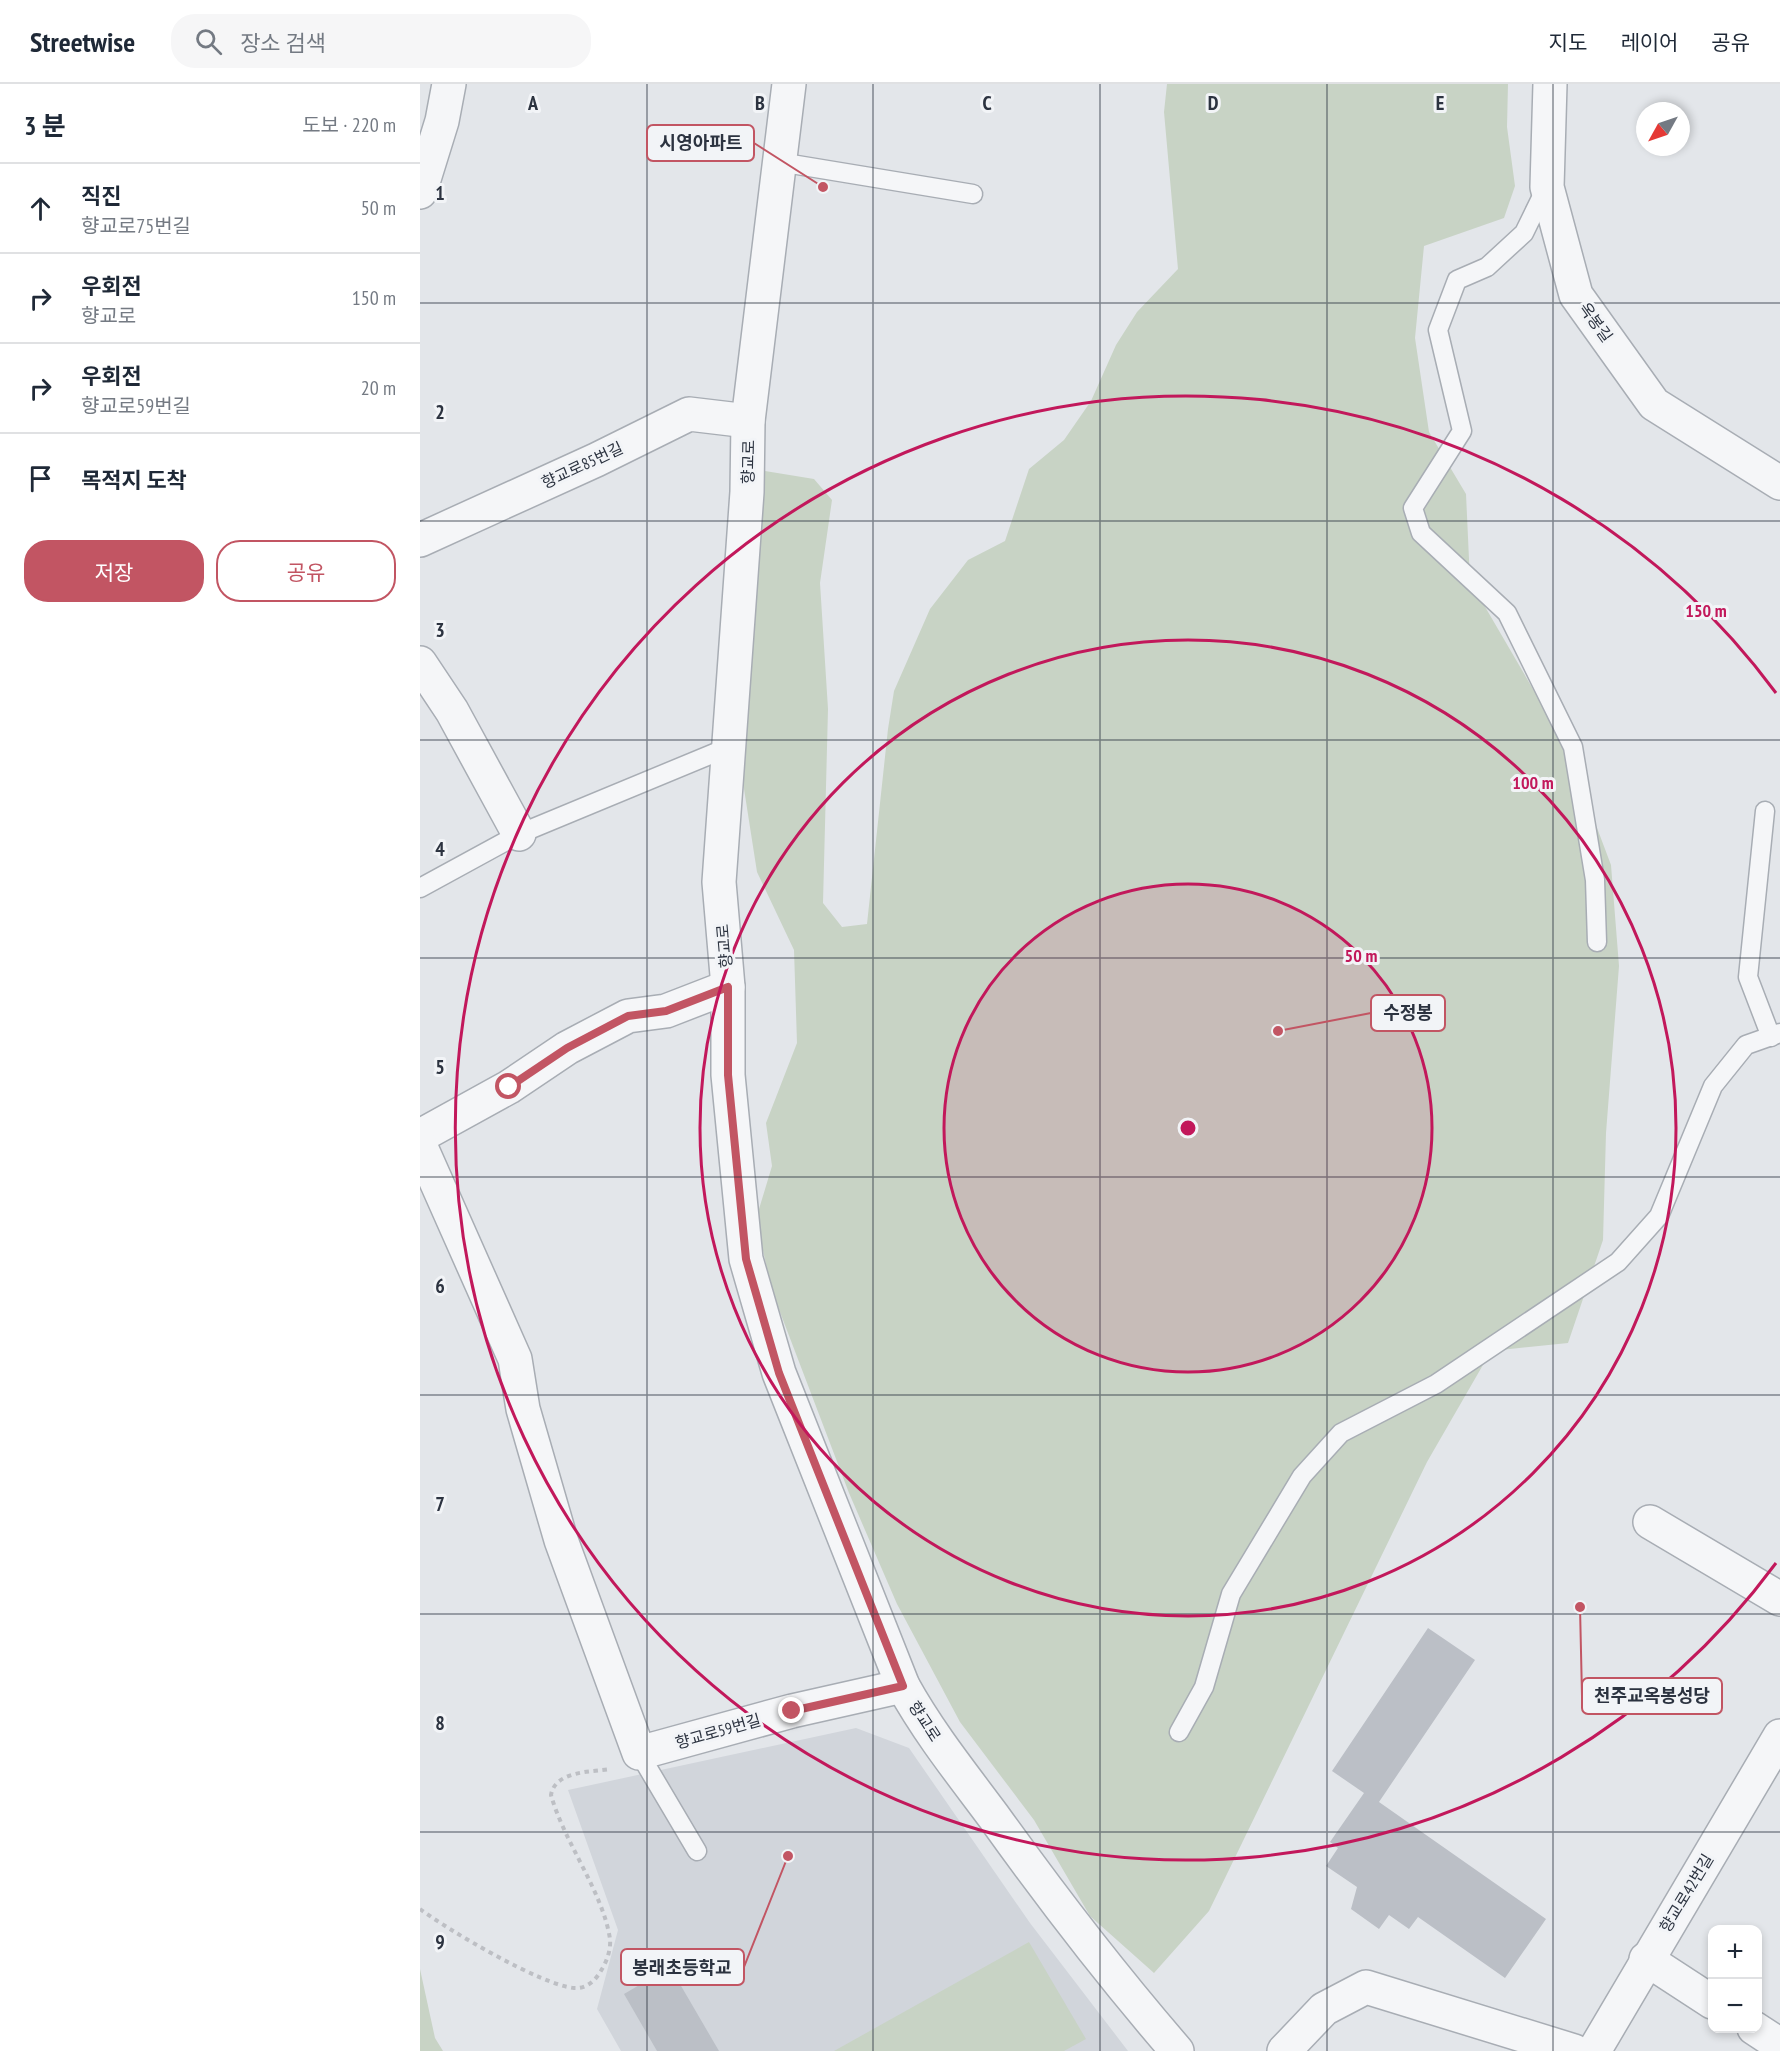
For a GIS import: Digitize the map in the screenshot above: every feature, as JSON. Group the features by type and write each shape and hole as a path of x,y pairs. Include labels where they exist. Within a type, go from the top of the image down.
{"street":[{"path":"420,192 442,121 449,84"},
{"name":"향교로","path":"789,84 748,421 747,492 719,882 728,987 728,1075 746,1259 779,1373 903,1686 920,1716 1039,1879 1118,1982 1177,2051"},
{"name":"옥봉길","path":"1550,84 1547,187 1576,295 1654,404 1780,483"},
{"name":"향교로85번길","path":"420,540 596,460 689,414 748,421"},
{"path":"420,663 452,711 519,834"},
{"path":"420,1136 509,1087 567,1048 628,1016 666,1011 728,987"},
{"path":"420,1145 515,1359 523,1409 561,1540 641,1756"},
{"path":"1650,1522 1780,1599"},
{"name":"향교로59번길","path":"641,1756 792,1711 903,1686"},
{"name":"향교로42번길","path":"1594,2051 1646,1959 1780,1736"},
{"path":"1646,1959 1708,1999"},
{"path":"1284,2051 1324,2009 1366,1987 1574,2051"},
{"path":"1762,2033 1780,2045"}],"lane":[{"path":"779,162 973,194"},
{"path":"1547,187 1524,233 1487,267 1457,280 1438,330 1462,431 1413,508 1421,533 1507,613 1573,747 1595,880 1597,942"},
{"path":"420,888 519,834 729,747"},
{"path":"1179,1732 1204,1686 1231,1594 1302,1476 1341,1433 1436,1384 1618,1262 1659,1216 1713,1086 1746,1045 1775,1035 1748,977 1765,811"},
{"path":"641,1756 697,1851"}],"path":[{"path":"420,1909 465,1938 556,1983 574,1988 585,1987 594,1981 603,1968 609,1951 610,1939 602,1913 554,1807 551,1795 553,1786 570,1775 623,1766 641,1756"}],"shaded area":[{"path":"856,1728 909,1748 1030,1923 1128,2051 621,2051 597,2009 618,1930 568,1790"}],"green space":[{"path":"1167,84 1508,84 1507,127 1515,186 1504,218 1424,246 1415,338 1429,432 1466,494 1470,581 1537,696 1582,788 1611,865 1619,966 1606,1133 1603,1240 1568,1343 1491,1351 1427,1462 1209,1911 1154,1973 1090,1916 1034,1820 960,1722 897,1604 849,1493 772,1291 756,1219 772,1166 766,1123 797,1043 794,950 757,872 742,776 732,495 765,471 814,479 832,500 820,583 828,709 823,903 842,927 867,924 894,691 930,609 968,560 1005,541 1029,469 1064,440 1091,401 1116,345 1137,312 1178,269 1164,112"},
{"path":"1029,1942 1086,2039 1064,2051 834,2051"},
{"path":"420,1969 435,2038 443,2051 420,2051"}],"building":[{"path":"1428,1628 1475,1660 1379,1802 1546,1919 1505,1978 1418,1917 1409,1929 1389,1915 1379,1929 1351,1909 1357,1887 1326,1866 1338,1848 1330,1842 1364,1793 1332,1771"},
{"path":"670,1967 719,2051 657,2051 624,1994"}],"place":[{"name":"시영아파트","path":"823,187"},
{"name":"수정봉","path":"1278,1031"},
{"name":"천주교옥봉성당","path":"1580,1607"},
{"name":"봉래초등학교","path":"788,1856"}],"route":[{"path":"509,1087 567,1048 628,1016 666,1011 728,987 728,1075 746,1259 779,1373 903,1686 792,1711"}]}
